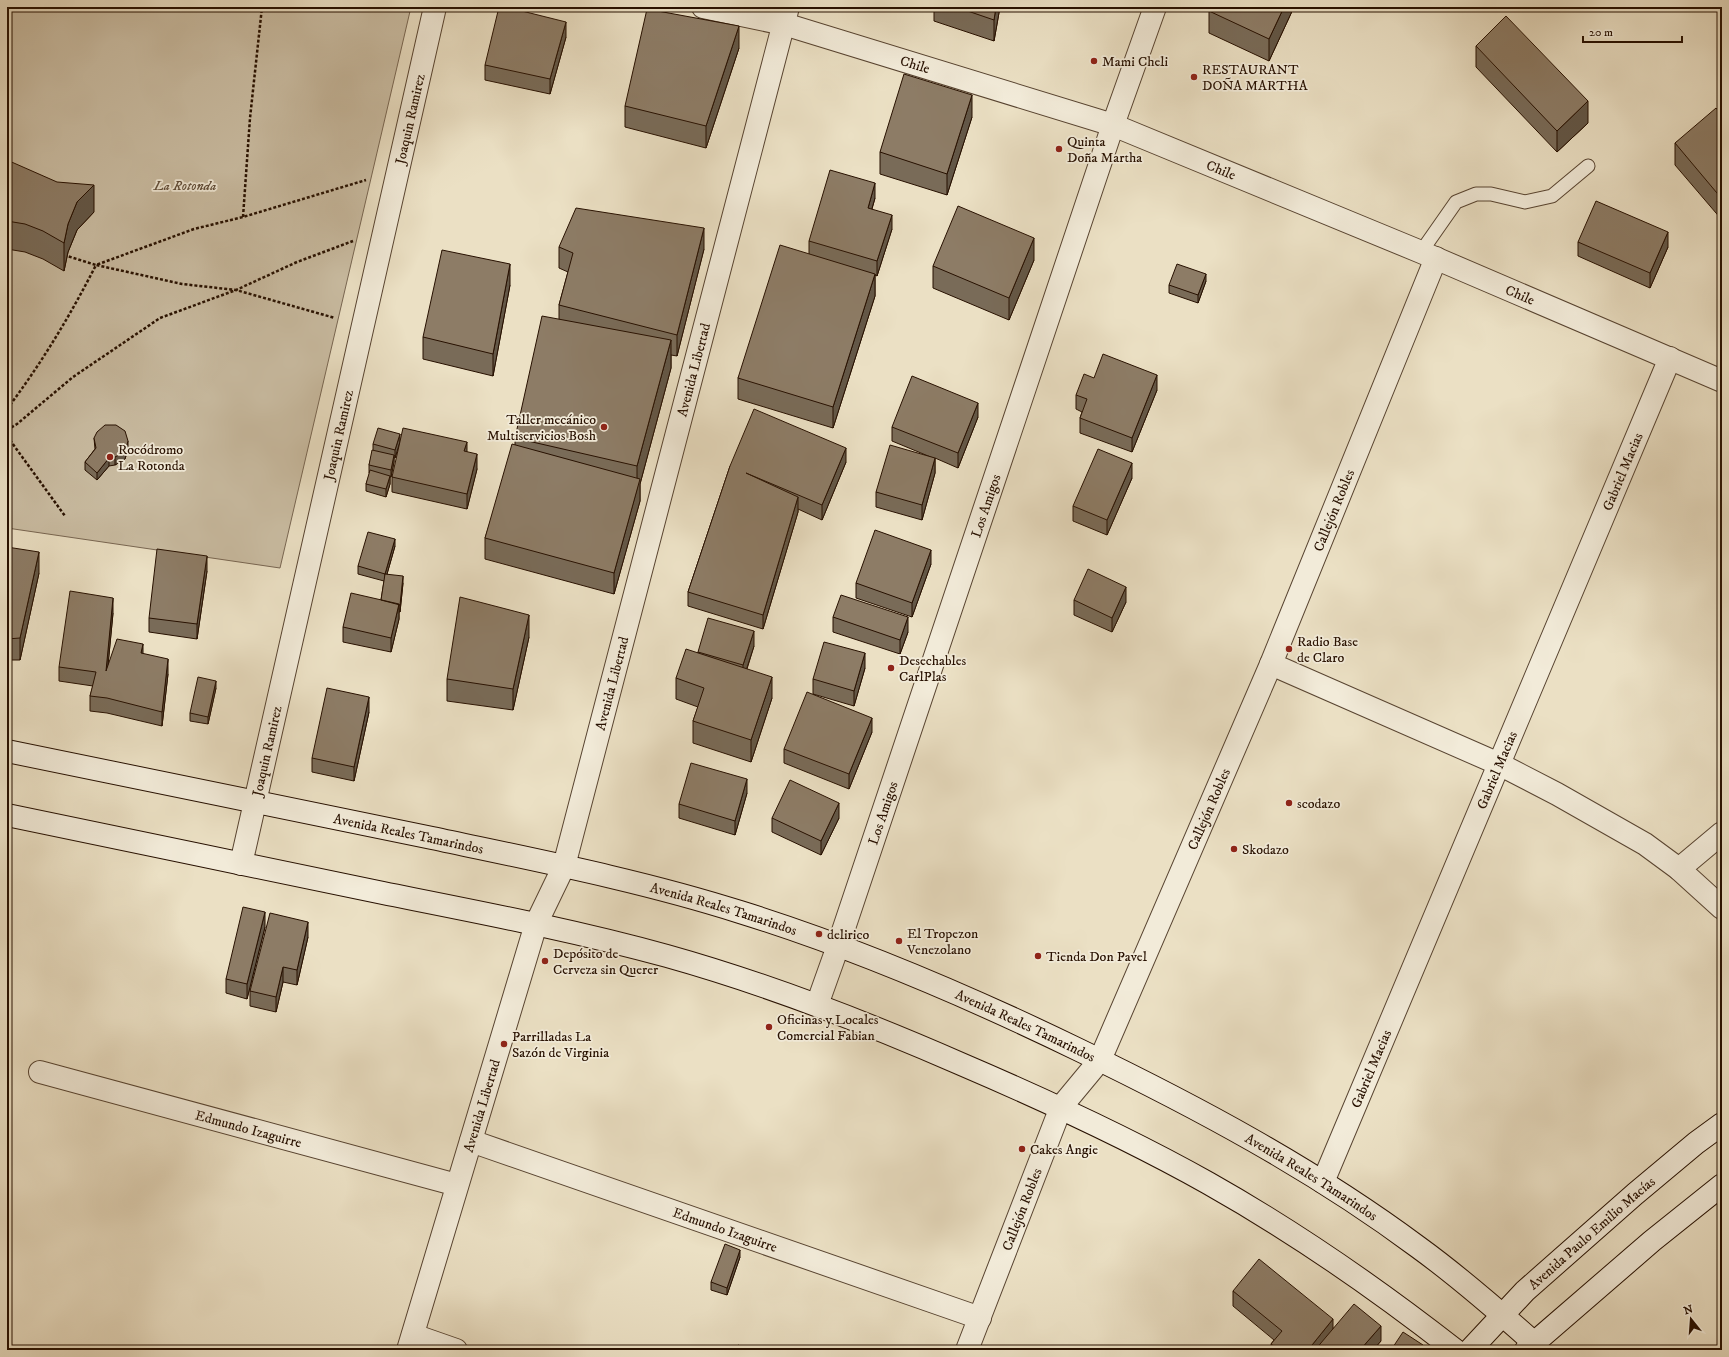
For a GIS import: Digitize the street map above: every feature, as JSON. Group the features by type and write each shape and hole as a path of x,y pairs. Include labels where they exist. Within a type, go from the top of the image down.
{"street":[{"name":"Joaquin Ramirez","path":"241,864 435,7"},
{"name":"Chile","path":"703,7 786,16 1113,125 1429,255 1722,381"},
{"name":"Los Amigos","path":"817,1005 1113,125 1155,7"},
{"name":"Avenida Libertad","path":"410,1343 536,924 564,866 786,16"},
{"name":"Callejón Robles","path":"967,1350 1061,1107 1100,1060 1271,664 1429,255"},
{"name":"Gabriel Macias","path":"1323,1182 1670,358"},
{"path":"1271,664 1499,764 1605,820 1645,844 1679,869 1722,908"},
{"name":"Avenida Reales Tamarindos","path":"7,751 564,866 665,890 740,912 838,946 1017,1020 1100,1060 1236,1131 1323,1182 1418,1247 1502,1314 1530,1346"},
{"path":"7,815 536,924 667,956 740,978 817,1005 924,1048 1061,1107 1208,1183 1263,1215 1377,1292 1455,1350"},
{"path":"1679,869 1722,833"},
{"name":"Edmundo Izaguirre","path":"40,1072 457,1185"},
{"name":"Avenida Paulo Emilio Macías","path":"1470,1350 1525,1291 1635,1194 1696,1143 1722,1124"},
{"name":"Edmundo Izaguirre","path":"470,1141 980,1318"},
{"path":"1530,1346 1652,1241 1722,1185"},
{"path":"410,1343 456,1350"}],"lane":[{"path":"1429,255 1456,202 1476,194 1491,194 1525,202 1552,196 1588,166"}],"path":[{"path":"243,217 250,118 262,7"},
{"path":"7,409 28,382 96,266 194,229 243,217 370,178"},
{"path":"7,430 17,424 73,377 160,318 236,290 298,262 356,240"},
{"path":"62,254 96,266 182,284 236,290 337,319"},
{"path":"7,436 65,516"}],"green space":[{"name":"La Rotonda","path":"7,7 411,7 280,568 7,528"}],"building":[{"path":"499,7 506,7 566,22 550,79 485,65"},
{"path":"956,7 996,7 994,20"},
{"path":"1211,7 1284,7 1269,39 1209,11"},
{"path":"647,9 739,26 706,126 625,106"},
{"path":"1506,16 1588,101 1557,131 1476,46"},
{"path":"904,74 972,95 947,174 880,152"},
{"path":"1716,108 1722,115 1722,199 1675,143"},
{"path":"7,160 57,182 94,185 77,202 68,224 64,243 43,231 25,224 7,221"},
{"path":"830,170 875,183 868,208 892,215 877,261 809,241"},
{"path":"1596,201 1668,232 1650,273 1578,242"},
{"path":"958,206 1034,238 1009,298 933,266"},
{"path":"576,208 704,228 677,335 559,305 573,253 559,247"},
{"path":"780,245 875,274 833,407 738,378"},
{"path":"442,250 510,264 493,354 423,337"},
{"path":"1177,264 1206,274 1198,295 1169,285"},
{"path":"542,316 671,340 637,466 515,438"},
{"path":"1103,354 1157,375 1132,438 1080,418 1087,399 1076,395 1084,374 1094,378"},
{"path":"912,376 978,403 958,453 892,427"},
{"path":"754,409 846,448 822,505 746,473 798,497 763,615 688,592 730,466"},
{"name":"Rocódromo La Rotonda","path":"105,425 116,425 125,431 128,441 125,452 109,458 97,473 85,462 96,448 94,438 97,432"},
{"path":"378,428 400,434 395,450 373,444"},
{"path":"403,428 467,442 464,451 477,454 467,494 392,477"},
{"path":"512,444 640,479 614,573 485,538"},
{"path":"890,445 935,458 922,505 876,492"},
{"path":"1098,449 1132,463 1107,520 1073,506"},
{"path":"372,450 394,455 391,470 369,465"},
{"path":"370,470 390,476 386,489 366,484"},
{"path":"875,530 931,550 912,603 856,583"},
{"path":"368,532 395,539 385,574 358,566"},
{"path":"7,547 39,552 20,638 7,639"},
{"path":"157,549 207,556 197,624 149,618"},
{"path":"1088,569 1126,587 1112,618 1074,600"},
{"path":"385,574 403,576 400,605 381,600"},
{"path":"70,591 113,598 106,671 117,639 143,644 141,653 168,659 162,712 107,698 90,696 96,672 59,667"},
{"path":"351,593 399,604 391,638 343,627"},
{"path":"841,595 908,617 900,640 833,617"},
{"path":"460,597 529,615 513,689 447,679"},
{"path":"708,618 754,631 743,665 698,652"},
{"path":"824,642 865,653 854,691 813,679"},
{"path":"686,649 772,677 751,740 693,721 704,688 676,678"},
{"path":"198,677 216,681 208,717 190,713"},
{"path":"327,688 369,697 354,767 312,758"},
{"path":"807,692 872,718 849,774 784,749"},
{"path":"691,763 747,779 735,821 679,804"},
{"path":"790,780 839,803 821,841 772,818"},
{"path":"243,907 265,912 247,984 226,979"},
{"path":"270,913 308,922 297,970 283,967 276,997 250,991"},
{"path":"725,1244 740,1250 727,1288 711,1282"},
{"path":"1259,1259 1333,1319 1308,1350 1279,1350 1271,1344 1282,1331 1233,1291"},
{"path":"1354,1304 1381,1326 1360,1350 1315,1350"},
{"path":"1403,1332 1423,1345 1420,1350 1391,1350"},
{"path":"738,1345 752,1350 736,1350"}],"place":[{"name":"Mami Cheli","path":"1094,61"},
{"name":"RESTAURANT DOÑA MARTHA","path":"1194,77"},
{"name":"Quinta Doña Martha","path":"1059,149"},
{"name":"Taller mecánico Multiservicios Bosh","path":"604,427"},
{"name":"Rocódromo La Rotonda","path":"110,457"},
{"name":"Radio Base de Claro","path":"1289,649"},
{"name":"Desechables CarlPlas","path":"891,668"},
{"name":"scodazo","path":"1289,803"},
{"name":"Skodazo","path":"1234,849"},
{"name":"delirico","path":"819,934"},
{"name":"El Tropezon Venezolano","path":"899,941"},
{"name":"Tienda Don Pavel","path":"1038,956"},
{"name":"Depósito de Cerveza sin Querer","path":"545,961"},
{"name":"Oficinas y Locales Comercial Fabian","path":"769,1027"},
{"name":"Parrilladas La Sazón de Virginia","path":"504,1044"},
{"name":"Cakes Angie","path":"1022,1149"}]}
